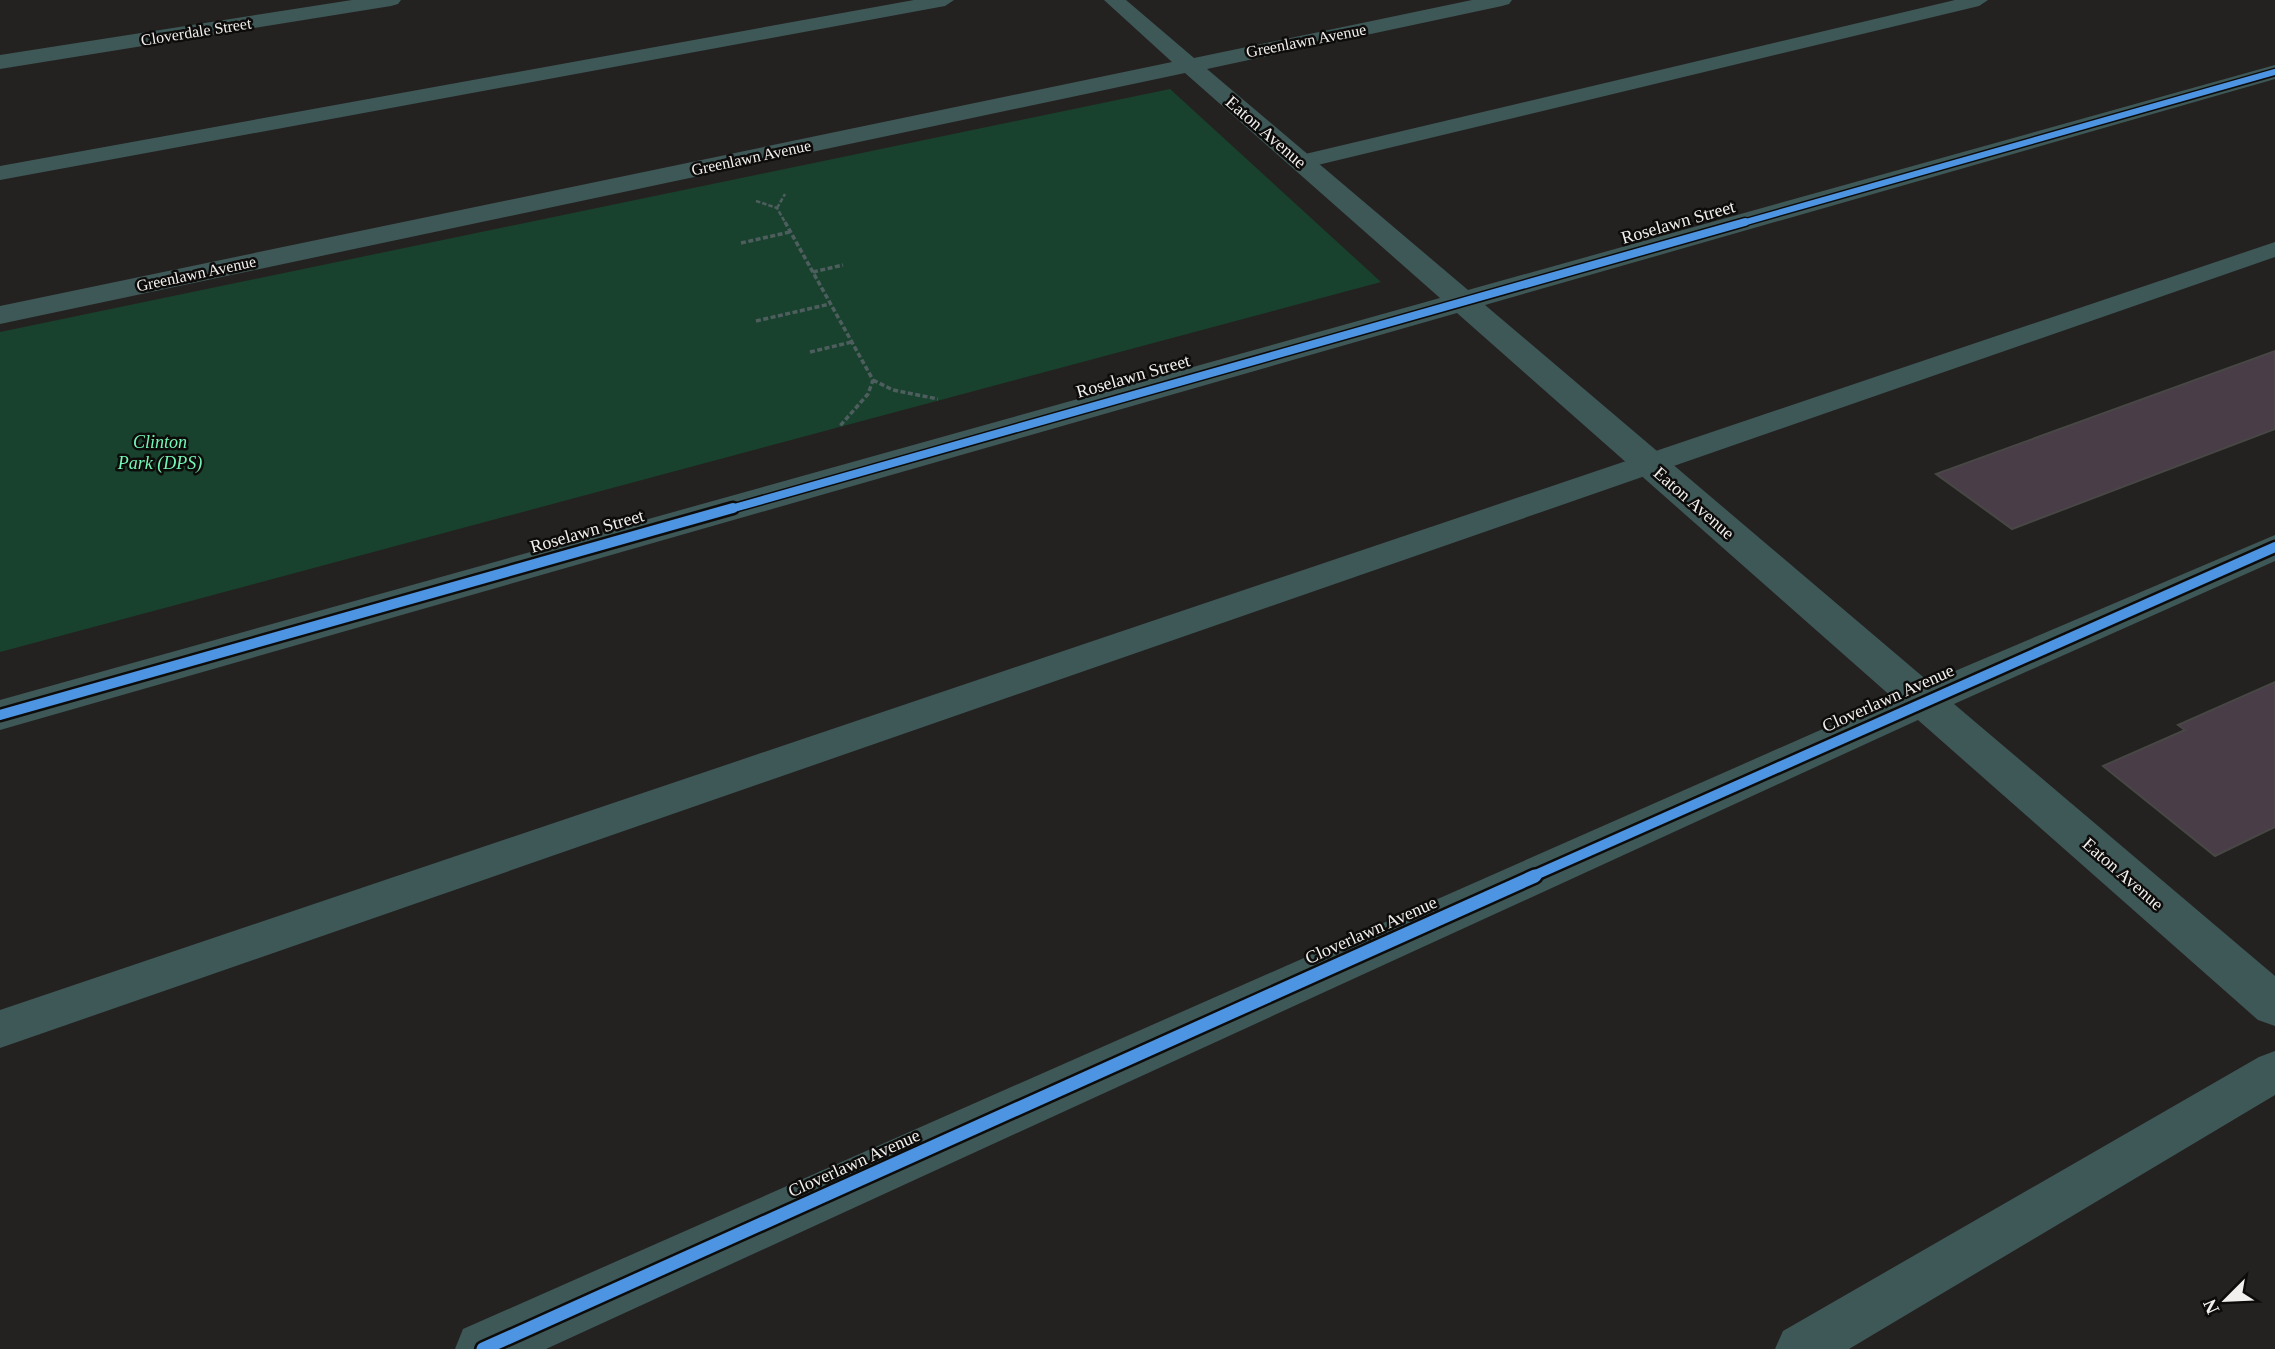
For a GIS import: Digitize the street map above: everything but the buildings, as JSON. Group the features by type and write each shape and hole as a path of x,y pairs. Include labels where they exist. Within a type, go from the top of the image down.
{"street":[{"name":"Cloverdale Street","path":"0,62 391,0"},
{"name":"Eaton Avenue","path":"1114,0 2275,1005"},
{"name":"Greenlawn Avenue","path":"0,315 1502,0"},
{"name":"Roselawn Street","path":"0,715 2275,72"},
{"name":"Cloverlawn Avenue","path":"483,1349 1923,701 2275,547"}],"lane":[{"path":"0,173 945,0"},
{"path":"1301,162 1979,0"},
{"path":"0,1029 1647,462 2275,249"},
{"path":"1801,1349 2275,1071"}],"path":[{"path":"750,200 777,208 873,380 893,390 941,400"},
{"path":"741,243 790,232"},
{"path":"813,272 843,265"},
{"path":"756,321 830,304"},
{"path":"810,352 852,342"},
{"path":"838,428 868,394 873,380"}],"green space":[{"name":"Clinton Park (DPS)","path":"1170,89 1381,282 0,652 0,332"}],"cycle path":[{"path":"0,715 2275,72"},
{"path":"483,1349 1876,722 2275,547"}]}
